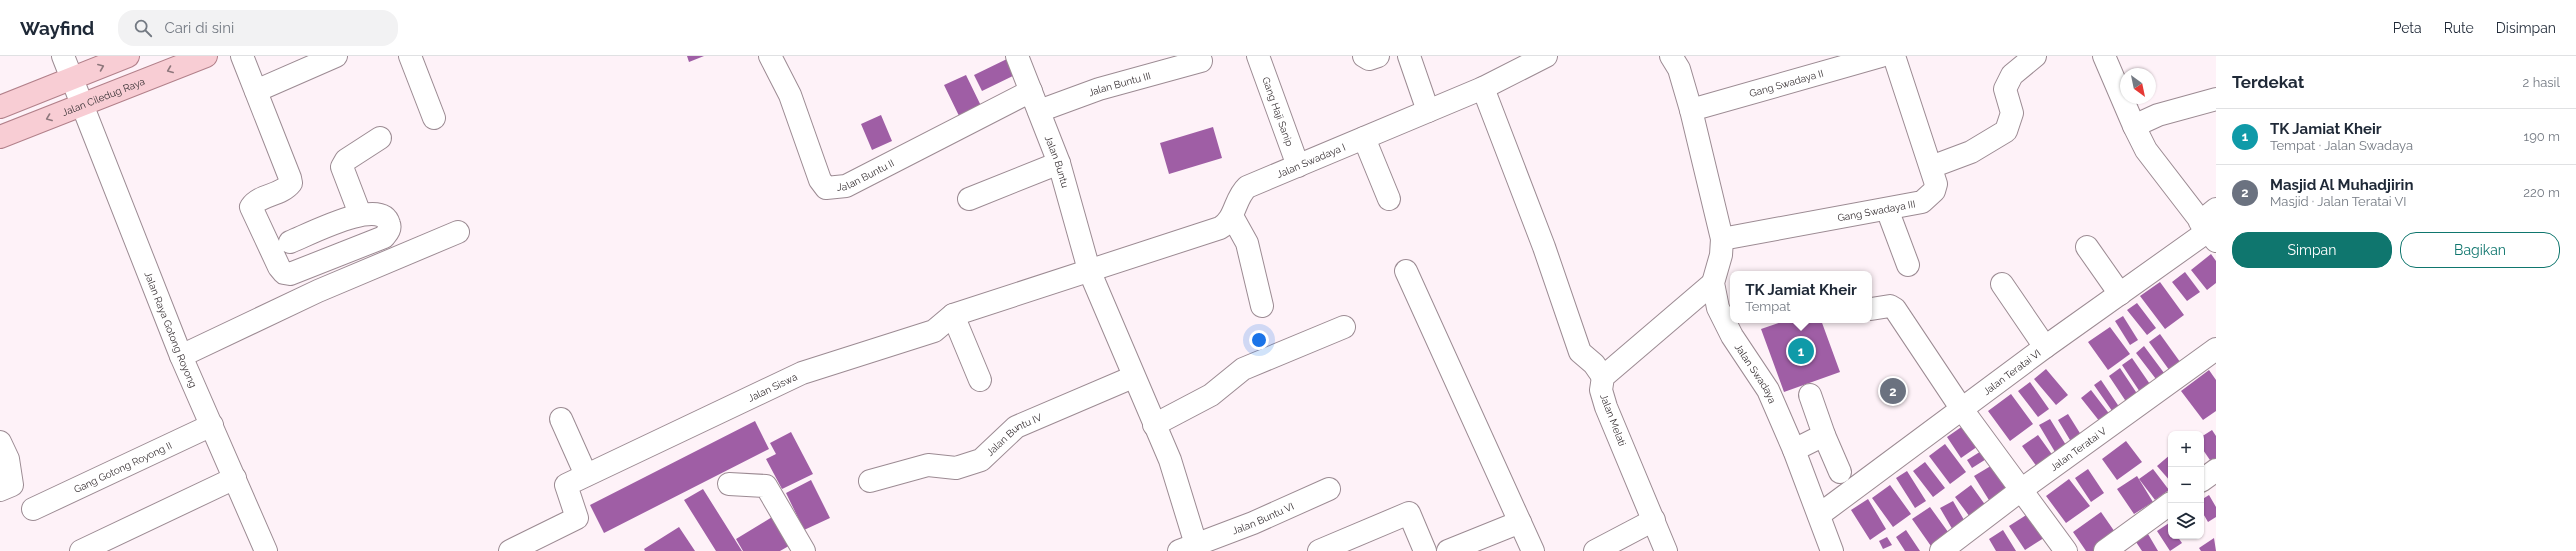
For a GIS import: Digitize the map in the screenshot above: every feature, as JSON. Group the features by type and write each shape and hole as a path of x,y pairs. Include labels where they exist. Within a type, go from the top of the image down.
{"main road":[{"path":"0,107 128,56"},
{"name":"Jalan Ciledug Raya","path":"0,138 206,56"}],"street":[{"name":"Jalan Raya Gotong Royong","path":"63,56 181,356 266,551"},
{"path":"242,56 291,183 287,188 255,202 251,207 279,267 284,273 290,274 384,237 389,232 390,225 381,213 360,214 290,242"},
{"path":"256,91 336,56"},
{"path":"410,56 434,118"},
{"name":"Jalan Buntu II","path":"770,56 790,95 820,180 826,188 846,186 1031,91"},
{"name":"Jalan Buntu","path":"1017,56 1059,163 1089,270 1170,460 1191,549"},
{"name":"Gang Haji Sanip","path":"1258,56 1298,166"},
{"path":"1364,56 1369,59 1378,56"},
{"path":"1408,56 1428,111"},
{"name":"Jalan Swadaya I","path":"1089,270 1220,228 1230,221 1242,192 1247,187 1483,88 1546,56"},
{"name":"Jalan Swadaya","path":"1671,56 1679,69 1691,110 1722,239 1721,255 1713,284 1721,315 1732,336 1768,390 1794,450 1832,551"},
{"name":"Gang Swadaya II","path":"1691,110 1881,56"},
{"name":"Gang Swadaya III","path":"1722,239 1922,202 1929,197 1936,184 1894,56"},
{"path":"1931,167 1971,152 2006,131 2012,113 2005,89 2012,75 2035,56"},
{"path":"2104,56 2146,150 2210,226"},
{"name":"Jalan Buntu III","path":"1039,111 1100,89 1201,61"},
{"path":"1483,88 1544,247 1580,352 1594,364 1604,377 1713,284"},
{"path":"2134,126 2158,115 2216,99"},
{"path":"360,214 342,167 346,160 380,138"},
{"path":"1364,138 1389,199"},
{"path":"969,199 1059,163"},
{"path":"1887,209 1908,264"},
{"path":"1232,216 1247,243 1262,306"},
{"name":"Jalan Teratai VI","path":"1819,515 1961,408 2120,294 2210,226"},
{"path":"181,356 318,291 458,232"},
{"path":"2087,247 2120,294"},
{"name":"Jalan Siswa","path":"521,549 577,518 566,485 586,475 802,373 934,331 954,315 1089,270"},
{"path":"1406,271 1533,551"},
{"path":"2002,284 2045,347"},
{"path":"1872,309 1890,306 1895,309 1961,408 2066,551"},
{"path":"954,315 980,380"},
{"path":"1154,425 1211,395 1243,370 1344,327"},
{"name":"Jalan Teratai V","path":"1942,551 2021,490 2216,349"},
{"name":"Jalan Buntu IV","path":"870,481 928,465 956,468 982,460 1016,427 1134,377"},
{"name":"Jalan Melati","path":"1604,377 1602,390 1606,407 1666,551"},
{"path":"1810,395 1824,435 1840,472"},
{"path":"561,419 586,475"},
{"name":"Gang Gotong Royong II","path":"33,510 212,425"},
{"path":"1794,450 1824,435"},
{"path":"0,490 12,485 4,450"},
{"path":"2204,479 2216,470"},
{"path":"81,551 235,478"},
{"path":"729,484 766,486 798,549"},
{"name":"Jalan Buntu VI","path":"1191,549 1328,489"},
{"path":"2105,551 2168,505"},
{"path":"1319,551 1410,512 1425,551"},
{"path":"1595,551 1654,520"},
{"path":"1448,551 1520,522"}],"building":[{"path":"687,56 704,56 689,62"},
{"path":"1011,57 1019,73 982,91 974,75"},
{"path":"966,75 984,112 962,122 944,85"},
{"path":"881,115 892,141 872,150 861,124"},
{"path":"1213,127 1222,158 1169,174 1160,143"},
{"path":"2211,254 2216,261 2216,283 2207,290 2191,270"},
{"path":"2185,272 2200,292 2187,301 2172,282"},
{"path":"2160,282 2184,315 2165,329 2140,296"},
{"path":"2137,303 2156,328 2147,335 2127,310"},
{"path":"2123,316 2138,340 2130,345 2115,321"},
{"path":"1778,323 1822,323 1840,372 1784,392 1761,329"},
{"path":"2110,327 2130,354 2108,370 2088,342"},
{"path":"2160,334 2183,366 2172,374 2149,342"},
{"path":"2144,346 2167,377 2159,383 2136,353"},
{"path":"2132,358 2154,390 2144,398 2122,365"},
{"path":"2120,368 2142,401 2131,409 2109,376"},
{"path":"2046,369 2068,395 2056,405 2034,379"},
{"path":"2209,370 2216,380 2216,411 2203,420 2181,391"},
{"path":"2101,380 2124,414 2117,418 2094,385"},
{"path":"2030,382 2049,409 2038,417 2018,391"},
{"path":"2091,390 2114,420 2104,427 2081,398"},
{"path":"2011,394 2033,424 2010,441 1988,411"},
{"path":"2068,414 2083,438 2073,445 2058,420"},
{"path":"2050,419 2069,450 2058,457 2039,425"},
{"path":"755,421 769,449 604,533 590,505"},
{"path":"1970,421 1984,442 1961,458 1947,437"},
{"path":"2212,430 2216,436 2216,460 2212,463 2204,451 2204,435"},
{"path":"791,432 813,474 782,489 766,459 776,454 770,443"},
{"path":"2038,435 2056,460 2040,471 2022,446"},
{"path":"2126,441 2142,462 2117,480 2102,459"},
{"path":"1945,444 1966,472 1950,484 1929,456"},
{"path":"1986,448 1991,456 1972,468 1967,460"},
{"path":"2168,457 2168,479 2157,466"},
{"path":"1999,461 2016,489 1992,505 1974,476"},
{"path":"1925,462 1945,488 1933,497 1913,471"},
{"path":"2088,469 2104,493 2091,502 2075,478"},
{"path":"2153,469 2168,491 2155,500 2139,479"},
{"path":"1907,471 1926,501 1915,508 1896,478"},
{"path":"2137,476 2153,502 2134,514 2117,489"},
{"path":"2069,479 2090,506 2066,523 2046,496"},
{"path":"811,480 830,518 804,530 786,493"},
{"path":"1890,485 1911,514 1893,527 1872,498"},
{"path":"1971,485 1986,506 1970,517 1955,497"},
{"path":"703,489 742,551 716,551 684,500"},
{"path":"2209,495 2216,507 2216,517 2208,522 2204,515 2204,498"},
{"path":"1868,499 1886,529 1870,540 1851,510"},
{"path":"1953,501 1967,525 1954,532 1940,508"},
{"path":"1930,507 1951,536 1933,549 1912,519"},
{"path":"2031,512 2047,536 2025,550 2009,526"},
{"path":"2101,512 2117,535 2093,551 2086,551 2073,532"},
{"path":"777,514 794,543 780,551 743,551 736,539"},
{"path":"2168,524 2168,539 2179,539 2182,543 2170,551 2157,531"},
{"path":"679,527 695,551 645,551 644,549"},
{"path":"1906,530 1920,551 1905,551 1896,537"},
{"path":"2003,530 2016,551 1996,551 1989,539"},
{"path":"2148,534 2158,551 2142,551 2136,542"},
{"path":"1887,537 1892,545 1883,549 1879,541"},
{"path":"2214,538 2216,551 2201,551 2199,548"}],"place":[{"name":"TK Jamiat Kheir","path":"1801,351"},
{"name":"Masjid Al Muhadjirin","path":"1893,391"}]}
